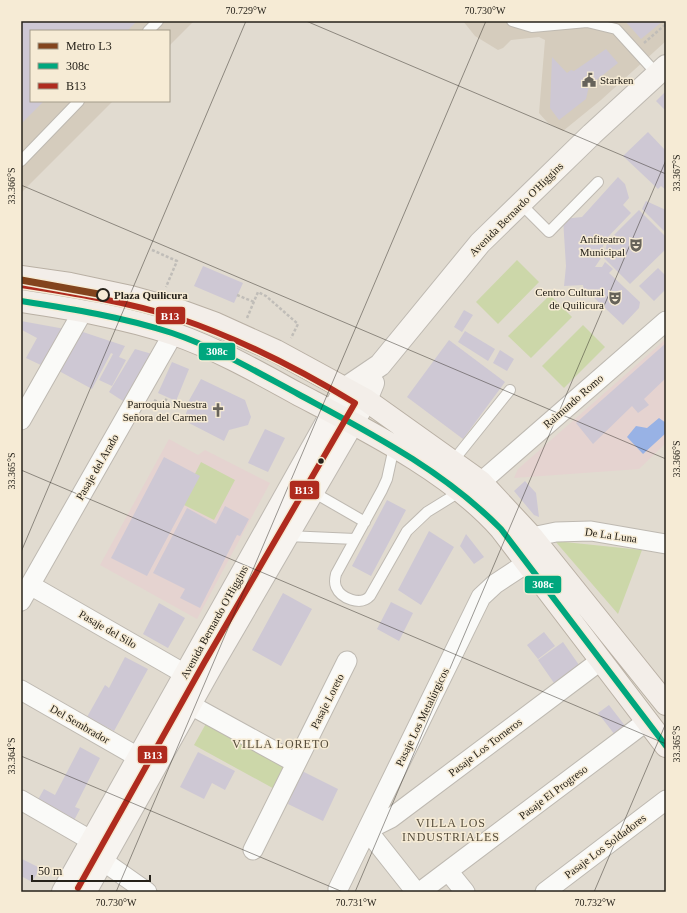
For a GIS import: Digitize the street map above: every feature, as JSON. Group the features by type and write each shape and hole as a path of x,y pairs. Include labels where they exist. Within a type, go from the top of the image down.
{"main road":[{"name":"Avenida Bernardo O'Higgins","path":"85,892 103,861 181,700 185,674 346,388 380,365 480,243 592,134 662,70"},
{"path":"21,278 70,284 131,297 181,311 214,323 276,351 366,400 481,482 532,537 666,703"},
{"path":"21,301 122,319 173,334 223,354 354,422 461,491 488,514 666,746"},
{"name":"Avenida Bernardo O'Higgins","path":"63,892 138,757 181,700 287,536 366,400 380,365"}],"street":[{"path":"21,420 83,311"},
{"name":"Raimundo Romo","path":"481,482 666,321"},
{"name":"Pasaje del Arado","path":"26,593 173,334"},
{"name":"De La Luna","path":"532,537 556,532 591,530 666,544"},
{"name":"Pasaje Los Metalúrgicos","path":"338,889 482,597 494,584 527,563"},
{"name":"Pasaje del Silo","path":"26,593 185,674"},
{"name":"Pasaje Loreto","path":"253,850 347,661"},
{"name":"Pasaje Los Torneros","path":"367,830 391,818 600,661"},
{"name":"Del Sembrador","path":"21,690 138,757"},
{"path":"181,700 296,763"},
{"name":"Pasaje El Progreso","path":"420,892 647,721"},
{"path":"21,800 92,841 103,861 147,892"},
{"name":"Pasaje Los Soldadores","path":"545,892 666,800"},
{"path":"367,830 416,892"},
{"path":"448,871 465,892"}],"lane":[{"path":"149,30 158,21"},
{"path":"512,21 532,27 587,22 616,29 662,70"},
{"path":"21,161 78,102"},
{"path":"520,203 549,232 598,182"},
{"path":"453,461 510,390"},
{"path":"394,447 387,479 336,574 336,588 348,598 359,602 365,601 370,596 407,531 416,521 461,491"},
{"path":"313,492 365,522"},
{"path":"287,536 355,539"}],"path":[{"path":"641,46 666,24"},
{"path":"152,250 177,261 168,281"},
{"path":"237,295 254,302 258,292 266,296 298,324"},
{"path":"164,404 167,397"}],"shaded area":[{"path":"21,21 194,21 170,45 170,30 30,30 30,102 112,102 21,193"},
{"path":"463,21 666,21 666,41 601,100 563,131 548,123 539,113 545,40 539,37 511,40 503,48 498,50 475,36"},
{"path":"666,339 666,443 639,469 514,478 518,469"},
{"path":"169,439 198,455 205,450 270,483 197,619 100,565"}],"green space":[{"path":"517,260 539,282 498,324 476,302"},
{"path":"550,295 572,317 531,358 508,336"},
{"path":"583,325 605,347 564,388 542,366"},
{"path":"201,462 235,480 214,520 180,503"},
{"path":"555,541 642,550 618,614"},
{"path":"208,720 292,765 278,791 194,745"}],"water":[{"path":"659,418 666,423 666,433 643,454 627,437 636,426 647,428"}],"building":[{"path":"21,21 137,21 128,30 30,30 30,102 43,102 21,124"},
{"path":"625,21 663,21 641,39"},
{"path":"606,49 618,63 589,86 586,99 559,120 550,108 552,57 567,73 571,70 574,71"},
{"path":"666,91 666,111 656,101"},
{"path":"648,132 666,151 666,190 661,186 658,189 623,156"},
{"path":"618,177 625,184 629,198 623,205 631,213 604,241 601,258 595,267 602,267 605,262 613,269 609,273 640,302 639,308 623,325 588,292 584,293 583,285 564,286 566,266 563,219 582,217"},
{"path":"646,201 666,210 666,227 664,231 642,209"},
{"name":"Anfiteatro Municipal","path":"639,210 666,237 666,249 630,284 604,258 607,242"},
{"path":"203,266 243,283 234,303 194,286"},
{"path":"658,268 666,276 666,289 654,301 639,286"},
{"path":"464,310 473,315 462,332 454,327"},
{"path":"21,321 65,329 45,367 26,358 37,338 22,330 21,332"},
{"path":"80,331 125,346 119,357 126,360 112,386 99,380 113,354 111,353 92,389 59,371"},
{"path":"465,331 495,349 488,361 458,342"},
{"path":"449,340 505,382 463,439 407,397"},
{"path":"666,343 666,378 644,399 649,405 638,413 632,406 593,444 576,423"},
{"path":"135,349 152,354 126,403 109,392"},
{"path":"500,350 514,359 507,371 493,363"},
{"path":"172,362 189,369 176,401 158,393"},
{"name":"Parroquia Nuestra Señora del Carmen","path":"201,379 245,400 251,417 248,425 229,430 224,441 187,422 186,413 189,407 187,404"},
{"path":"265,429 285,438 268,472 248,463"},
{"path":"164,457 200,476 147,576 111,558"},
{"path":"525,481 536,493 539,517 534,515 514,491"},
{"path":"387,500 406,510 371,576 352,566"},
{"path":"225,506 249,519 240,536 237,535 200,608 180,598 185,589 153,573 187,508 216,524"},
{"path":"429,531 454,547 421,605 398,590"},
{"path":"466,534 484,557 474,564 460,546"},
{"path":"283,593 312,609 281,666 252,650"},
{"path":"391,602 413,613 399,641 377,629"},
{"path":"159,603 185,618 168,648 143,634"},
{"path":"544,632 555,646 538,659 527,645"},
{"path":"563,642 579,665 554,683 538,660"},
{"path":"125,657 148,669 114,731 87,717 105,685 109,688"},
{"path":"609,705 626,727 615,735 598,713"},
{"path":"80,747 100,758 75,807 80,809 71,826 35,805 44,789 55,795"},
{"path":"198,752 235,771 225,790 212,783 204,799 180,787"},
{"path":"302,771 338,789 323,821 288,804"},
{"path":"22,859 40,868 32,882 21,876"}],"metro line":[{"name":"L3","path":"21,280 104,295"}],"transit line":[{"name":"B13","path":"21,285 100,298 159,312 201,326 269,356 312,378 355,403 204,663 78,888"},
{"name":"308c","path":"21,301 116,318 154,327 188,339 236,361 379,438 455,488 501,529 666,746"}],"place":[{"name":"Starken","path":"589,80"},
{"name":"Anfiteatro Municipal","path":"636,245"},
{"name":"Plaza Quilicura","path":"103,295"},
{"name":"Centro Cultural de Quilicura","path":"615,298"},
{"name":"Parroquia Nuestra Señora del Carmen","path":"218,410"}],"district":[{"name":"VILLA LORETO","path":"281,744"},
{"name":"VILLA LOS INDUSTRIALES","path":"451,830"}]}
